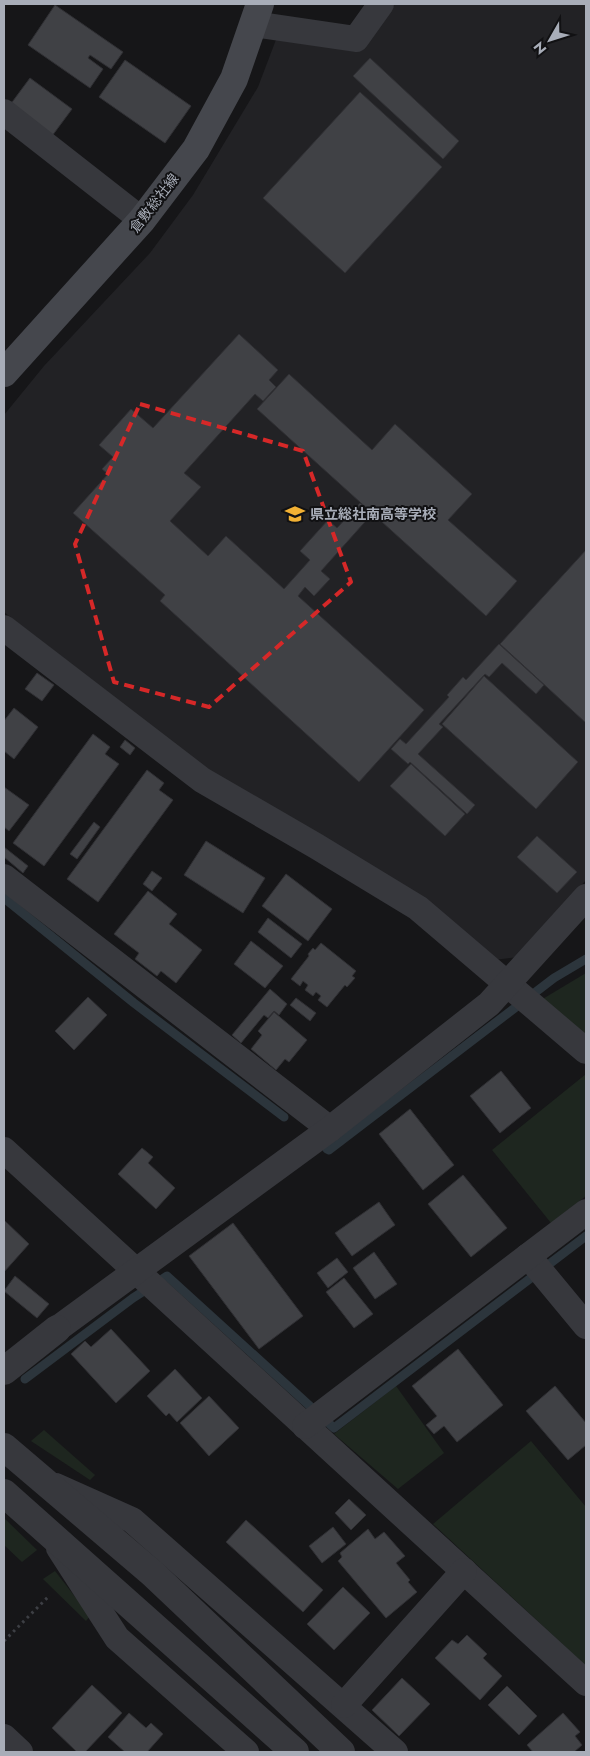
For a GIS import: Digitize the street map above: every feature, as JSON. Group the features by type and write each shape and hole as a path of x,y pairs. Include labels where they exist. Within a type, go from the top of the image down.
{"main road":[{"name":"倉敷総社線","path":"4,373 142,220 196,149 234,79 257,14"}],"street":[{"path":"257,14 356,39 381,4"},
{"path":"4,112 142,220"},
{"path":"4,628 202,780 418,908 586,1050"},
{"path":"4,877 330,1129"},
{"path":"4,1371 57,1329 147,1281 330,1129 489,1004 520,995 586,897"},
{"path":"4,1150 147,1281 314,1419 464,1571 586,1683"},
{"path":"314,1419 536,1266 586,1212"},
{"path":"536,1266 586,1326"},
{"path":"4,1447 152,1573 341,1752"},
{"path":"44,1481 132,1520 395,1752"},
{"path":"4,1493 295,1752"},
{"path":"52,1536 117,1638 246,1752"},
{"path":"344,1706 464,1571"},
{"path":"4,1737 20,1752"}],"path":[{"path":"4,1641 50,1595"}],"highlighted area":[{"path":"140,404 303,451 351,582 209,707 114,682 75,544"}],"shaded area":[{"name":"県立総社南高等学校","path":"395,4 586,4 586,880 517,957 494,960 207,769 4,612 4,415 44,366 150,253 193,195 258,87 277,37 361,51"},
{"path":"586,973 586,1037 541,1000"},
{"path":"586,1074 586,1196 551,1223 492,1150"},
{"path":"396,1386 444,1453 398,1489 334,1434"},
{"path":"44,1430 95,1475 90,1480 31,1441"},
{"path":"531,1441 586,1507 586,1666 433,1524"},
{"path":"4,1518 37,1550 22,1562 4,1545"},
{"path":"55,1571 90,1616 86,1621 43,1579"}],"building":[{"path":"55,5 123,52 111,69 90,55 88,58 103,69 90,88 28,45"},
{"path":"370,58 459,141 443,159 353,76"},
{"path":"125,60 191,106 165,143 99,97"},
{"path":"30,78 72,109 49,140 7,109"},
{"path":"360,92 442,167 345,273 263,198"},
{"path":"239,334 278,370 269,380 276,387 263,401 255,394 184,473 201,487 170,521 208,556 226,536 284,589 310,560 300,551 328,520 337,528 360,503 372,514 321,571 330,579 314,596 305,587 298,596 424,710 359,782 160,601 165,595 73,513 108,474 102,469 113,457 99,445 131,409 153,428"},
{"path":"289,374 372,450 395,424 472,494 448,520 517,581 486,616 257,409"},
{"path":"586,550 586,723 500,644"},
{"path":"499,644 544,685 536,694 502,663 489,677 485,674 439,724 443,727 418,754 475,805 467,814 410,762 408,764 391,749 400,739 406,744 449,697 447,695 463,677 466,680"},
{"path":"37,673 54,685 42,701 25,689"},
{"path":"484,676 578,762 536,809 442,724"},
{"path":"14,708 38,727 14,759 4,751 4,721"},
{"path":"93,734 110,747 105,754 119,764 44,866 13,843"},
{"path":"125,740 135,748 130,755 120,747"},
{"path":"411,764 465,814 445,836 390,786"},
{"path":"147,770 164,783 159,790 173,800 98,902 67,879"},
{"path":"4,787 29,805 9,831 4,827"},
{"path":"94,822 100,827 77,859 70,854"},
{"path":"537,836 577,872 557,893 517,857"},
{"path":"206,841 265,878 243,913 184,875"},
{"path":"4,847 28,866 23,873 4,857"},
{"path":"152,871 162,878 152,891 143,884"},
{"path":"286,874 332,909 308,941 262,906"},
{"path":"148,891 177,914 169,924 202,950 176,983 161,971 157,976 135,959 139,953 114,934"},
{"path":"268,918 302,944 291,958 258,932"},
{"path":"251,941 283,966 265,988 234,964"},
{"path":"321,943 356,971 352,976 355,978 347,987 345,985 327,1007 318,1000 321,996 316,992 313,996 305,990 308,985 303,981 300,986 291,979 313,948 315,950"},
{"path":"270,989 287,1004 279,1015 274,1011 268,1018 264,1015 241,1043 232,1035"},
{"path":"88,997 107,1015 74,1050 55,1031"},
{"path":"296,998 316,1013 310,1021 290,1005"},
{"path":"274,1012 307,1040 289,1062 285,1059 276,1070 251,1049 262,1035 258,1031"},
{"path":"501,1071 531,1108 500,1133 470,1096"},
{"path":"410,1109 454,1165 423,1190 379,1134"},
{"path":"142,1148 153,1157 148,1163 175,1188 156,1209 118,1174"},
{"path":"463,1175 507,1228 471,1257 428,1204"},
{"path":"379,1202 395,1225 352,1256 335,1233"},
{"path":"4,1220 29,1244 4,1272"},
{"path":"233,1223 303,1316 259,1349 189,1256"},
{"path":"374,1252 397,1284 375,1299 353,1268"},
{"path":"337,1258 348,1272 328,1288 317,1273"},
{"path":"15,1276 49,1304 37,1318 4,1291"},
{"path":"344,1278 373,1314 354,1328 326,1292"},
{"path":"111,1329 150,1371 116,1403 71,1354 85,1341 91,1347"},
{"path":"458,1349 503,1405 457,1442 444,1426 434,1434 426,1425 437,1416 412,1386"},
{"path":"175,1369 202,1398 177,1422 169,1413 166,1416 147,1396"},
{"path":"555,1386 586,1423 586,1445 568,1460 526,1411"},
{"path":"209,1396 239,1428 209,1456 180,1423"},
{"path":"349,1499 366,1515 351,1530 335,1513"},
{"path":"246,1520 323,1590 303,1612 226,1542"},
{"path":"333,1527 346,1544 322,1563 309,1546"},
{"path":"368,1529 375,1539 384,1532 405,1556 396,1563 417,1592 386,1618 338,1561 342,1557 340,1553"},
{"path":"343,1587 370,1613 334,1650 307,1624"},
{"path":"467,1635 487,1654 483,1658 502,1676 480,1700 435,1658 452,1640 458,1644"},
{"path":"402,1678 430,1704 399,1736 372,1710"},
{"path":"92,1685 122,1713 85,1752 77,1752 52,1728"},
{"path":"507,1686 537,1716 519,1735 488,1705"},
{"path":"129,1713 146,1728 151,1723 163,1734 147,1752 125,1752 108,1737"},
{"path":"563,1713 580,1732 575,1736 582,1745 574,1752 533,1752 527,1745"}],"waterway":[{"path":"4,898 134,1003 284,1117"},
{"path":"327,1149 329,1150 554,978 586,959"},
{"path":"25,1379 133,1298 167,1276 334,1428 586,1236"}],"place":[{"name":"県立総社南高等学校","path":"295,514"}]}
